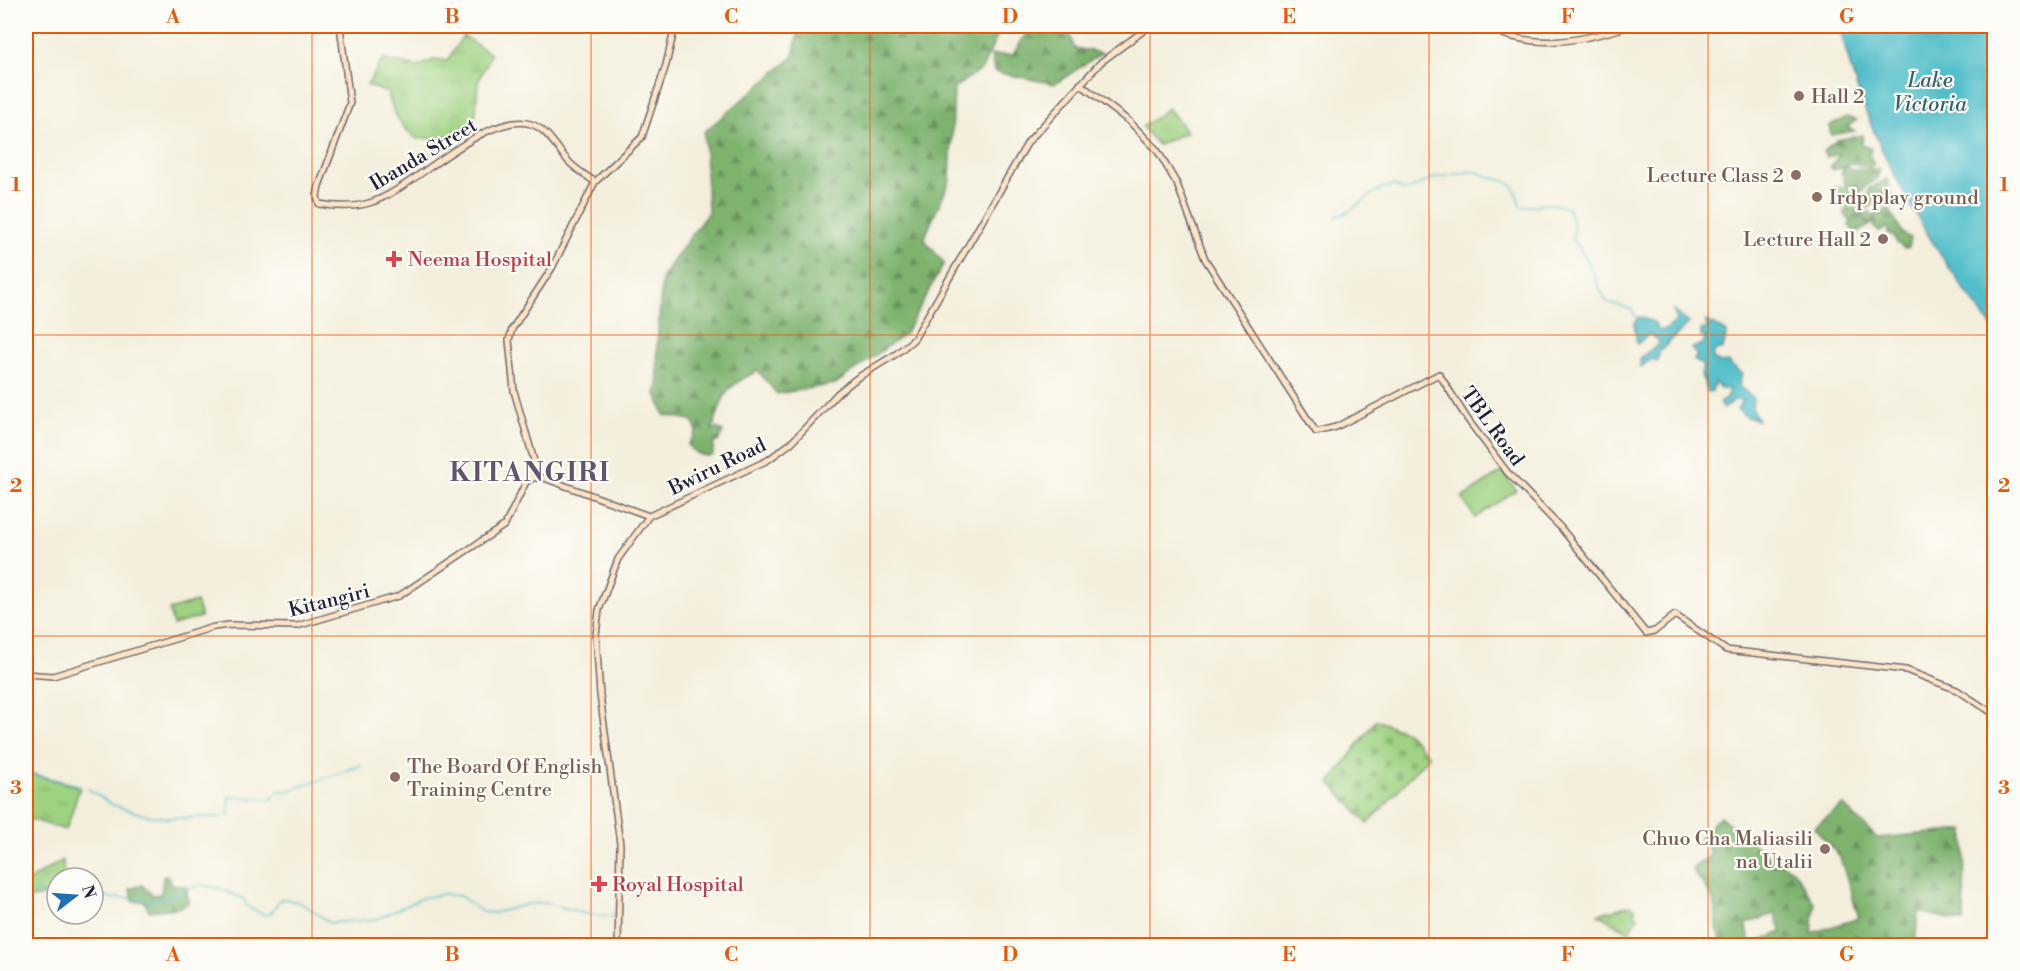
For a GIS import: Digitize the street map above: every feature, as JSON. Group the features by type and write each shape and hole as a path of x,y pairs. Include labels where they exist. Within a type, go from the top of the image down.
{"street":[{"name":"Ibanda Street","path":"339,26 350,103 319,186 317,196 319,204 339,207 370,203 400,187 466,142 502,127 519,123 532,125 545,134 568,161 596,182"},
{"path":"649,516 534,473 514,390 509,340 519,318 563,248 596,182 642,137 666,65 675,26"},
{"name":"Bwiru Road","path":"618,945 620,844 602,716 596,635 599,610 618,560 649,516 768,460 791,443 838,393 857,378 896,354 914,339 1028,142 1112,52 1150,26"},
{"path":"1484,26 1512,37 1546,42 1580,39 1629,26"},
{"name":"TBL Road","path":"1080,84 1130,122 1157,150 1177,184 1205,259 1316,432 1336,427 1439,374 1468,420 1507,472 1561,528 1646,633 1655,630 1675,615 1726,650 1906,670 1957,690 1995,714"},
{"name":"Kitangiri","path":"26,674 53,676 214,627 304,625 399,596 505,525 526,482 534,473"}],"green space":[{"path":"799,26 1002,26 982,69 954,88 950,180 924,239 944,263 905,334 835,384 777,394 758,371 746,377 730,388 723,400 712,430 717,428 723,432 718,442 714,442 713,455 702,455 688,445 697,431 691,420 664,415 656,394 662,277 708,212 704,132 793,57"},
{"path":"1030,26 1068,26 1074,48 1102,53 1055,84 994,72 991,55 1013,55"},
{"path":"463,36 491,54 478,82 476,112 472,128 460,135 417,139 398,119 388,93 367,85 383,59 417,67 436,59 447,61"},
{"path":"1168,108 1187,132 1158,145 1142,127"},
{"path":"1847,117 1857,120 1847,127 1855,131 1831,135 1829,126"},
{"path":"1863,135 1862,144 1871,149 1869,155 1874,164 1870,167 1851,163 1845,166 1851,169 1880,169 1878,176 1864,188 1859,198 1855,200 1855,196 1850,199 1857,209 1857,214 1862,211 1862,217 1857,217 1871,225 1855,233 1849,225 1851,219 1847,218 1844,212 1850,212 1839,204 1832,192 1836,187 1843,188 1847,184 1844,183 1844,176 1841,173 1844,167 1833,170 1830,167 1840,154 1826,157 1823,152 1837,140"},
{"path":"1887,179 1889,186 1881,192 1892,193 1892,207 1880,203 1878,198 1871,207 1866,208 1869,189"},
{"path":"1884,209 1890,210 1903,234 1910,238 1909,247 1904,248 1897,243 1894,236 1888,234 1887,227 1880,232 1874,228 1875,222 1873,224 1863,218 1864,211 1870,212 1875,221 1875,211 1883,214"},
{"path":"1503,471 1516,490 1475,518 1462,498"},
{"path":"196,602 201,617 173,625 169,610"},
{"path":"1376,720 1408,733 1429,756 1368,824 1330,783"},
{"path":"26,773 80,787 66,830 26,818"},
{"path":"1843,805 1877,838 1965,830 1964,922 1918,912 1915,945 1720,945 1713,899 1692,869 1711,854 1700,837 1720,816 1763,852 1794,871 1815,903 1812,933 1859,918 1840,857 1814,827","holes":["1775,914 1782,932 1752,944 1745,924"]},
{"path":"63,860 63,866 53,866"},
{"path":"45,871 45,895 26,899 26,882"},
{"path":"167,875 171,884 187,887 188,903 178,908 149,911 144,901 133,902 130,889 142,885 153,895 161,894 163,877"},
{"path":"1630,905 1636,909 1634,912 1638,917 1629,932 1598,914"}],"water":[{"name":"Lake Victoria","path":"1840,26 1994,26 1994,330 1944,260 1900,186 1864,108"},
{"path":"1673,310 1689,323 1660,351 1657,361 1652,359 1641,367 1640,359 1660,341 1649,334 1637,344 1634,323 1639,317 1654,322 1659,331 1667,329 1677,320"},
{"path":"1706,321 1727,332 1723,349 1714,351 1713,359 1720,363 1727,362 1742,374 1739,386 1753,398 1752,408 1758,420 1747,417 1737,409 1742,401 1736,399 1724,409 1719,403 1728,398 1729,389 1721,389 1715,382 1712,391 1708,392 1701,375 1703,366 1694,360 1697,355 1691,349 1702,344 1706,337 1701,337 1701,330 1707,329"}],"waterway":[{"path":"1336,217 1348,212 1375,192 1393,185 1404,190 1410,189 1434,178 1473,171 1509,183 1515,189 1521,207 1551,204 1569,209 1574,227 1572,240 1583,253 1607,302 1631,309 1637,319"},
{"path":"277,791 288,791 362,765"},
{"path":"26,772 78,785"},
{"path":"88,789 113,805 144,815 168,818 222,817"},
{"path":"229,816 229,797 273,799 275,795"},
{"path":"105,896 154,901 200,885 219,888 244,899 247,907 265,915 271,913 280,899 294,901 306,906 329,923 377,919 422,898 444,894 460,896 482,912 494,913 528,904 547,903 591,915 615,916"},
{"path":"26,894 40,892 45,894"}],"place":[{"name":"Hall 2","path":"1799,96"},
{"name":"Lecture Class 2","path":"1796,175"},
{"name":"Irdp play ground","path":"1817,197"},
{"name":"Lecture Hall 2","path":"1883,239"},
{"name":"Neema Hospital","path":"394,259"},
{"name":"The Board Of English Training Centre","path":"395,777"},
{"name":"Chuo Cha Maliasili na Utalii","path":"1825,849"},
{"name":"Royal Hospital","path":"599,884"}],"district":[{"name":"KITANGIRI","path":"530,472"}]}
